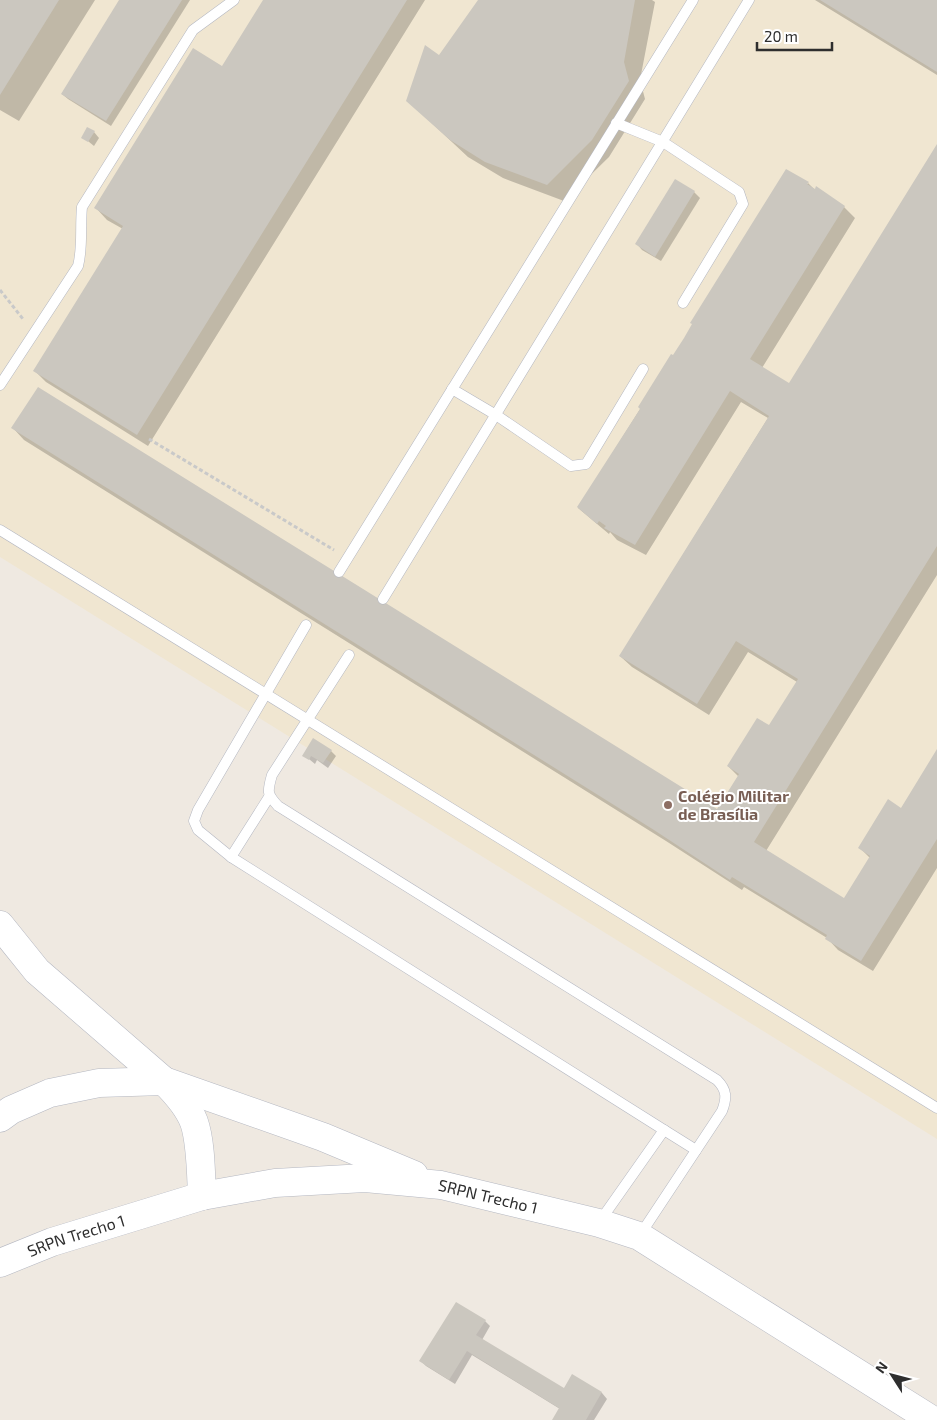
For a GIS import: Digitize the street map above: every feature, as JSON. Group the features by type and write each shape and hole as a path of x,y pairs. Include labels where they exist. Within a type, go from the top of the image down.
{"main road":[{"path":"0,925 37,971 164,1080 181,1099 194,1122 201,1161 202,1196"},
{"path":"112,1035 125,1039 175,1066 232,1105"},
{"path":"0,1118 11,1110 50,1094 99,1083 164,1080 323,1137 441,1185"},
{"name":"SRPN Trecho 1","path":"0,1263 52,1242 202,1196 275,1183 365,1178 441,1185 599,1223 639,1236 932,1420"}],"lane":[{"path":"0,385 78,266 81,254 80,224 82,207 193,30 234,0"},
{"path":"339,572 693,0"},
{"path":"382,600 749,0"},
{"path":"616,123 663,142 739,192 743,204 683,303"},
{"path":"452,389 496,415 571,466 586,464 643,369"},
{"path":"0,530 937,1108"},
{"path":"306,625 198,810 194,821 198,830 231,857 696,1150"},
{"path":"349,655 272,775 268,788 269,796 278,806 717,1080 723,1086 727,1097 722,1111 639,1236"},
{"path":"231,857 269,796"},
{"path":"599,1223 664,1130"}],"path":[{"path":"0,290 34,334"},
{"path":"149,439 348,558"}],"shaded area":[{"name":"Colégio Militar de Brasília","path":"0,0 937,0 937,1139 0,557"}],"building":[{"path":"0,0 59,0 0,95"},
{"path":"119,0 182,0 106,121 61,94"},
{"path":"263,0 407,0 137,435 33,371 123,226 94,208 193,48 222,66"},
{"path":"478,0 635,0 624,62 629,81 592,140 547,185 485,162 450,140 406,101 425,45 439,55"},
{"path":"820,0 937,0 937,72"},
{"path":"87,127 95,131 88,142 81,138"},
{"path":"937,144 937,546 754,842 844,898 870,856 858,848 888,799 901,808 937,749 937,839 861,961 825,939 827,935 732,877 730,880 654,830 11,428 38,387 717,809 739,774 727,766 757,718 769,725 798,679 736,641 697,704 619,656 769,416 730,391 635,545 604,528 606,526 599,521 597,524 577,507 640,409 638,407 671,354 673,355 684,338 692,324 690,323 786,169 809,182 807,184 815,189 816,186 845,206 750,359 789,383"},
{"path":"675,179 695,191 655,257 635,244"},
{"path":"313,738 332,750 323,763 311,756 309,760 302,756"},
{"path":"456,1302 486,1320 476,1335 564,1388 572,1374 602,1392 586,1420 552,1420 559,1408 467,1351 449,1380 419,1361"}],"place":[{"name":"Colégio Militar de Brasília","path":"668,805"}]}
